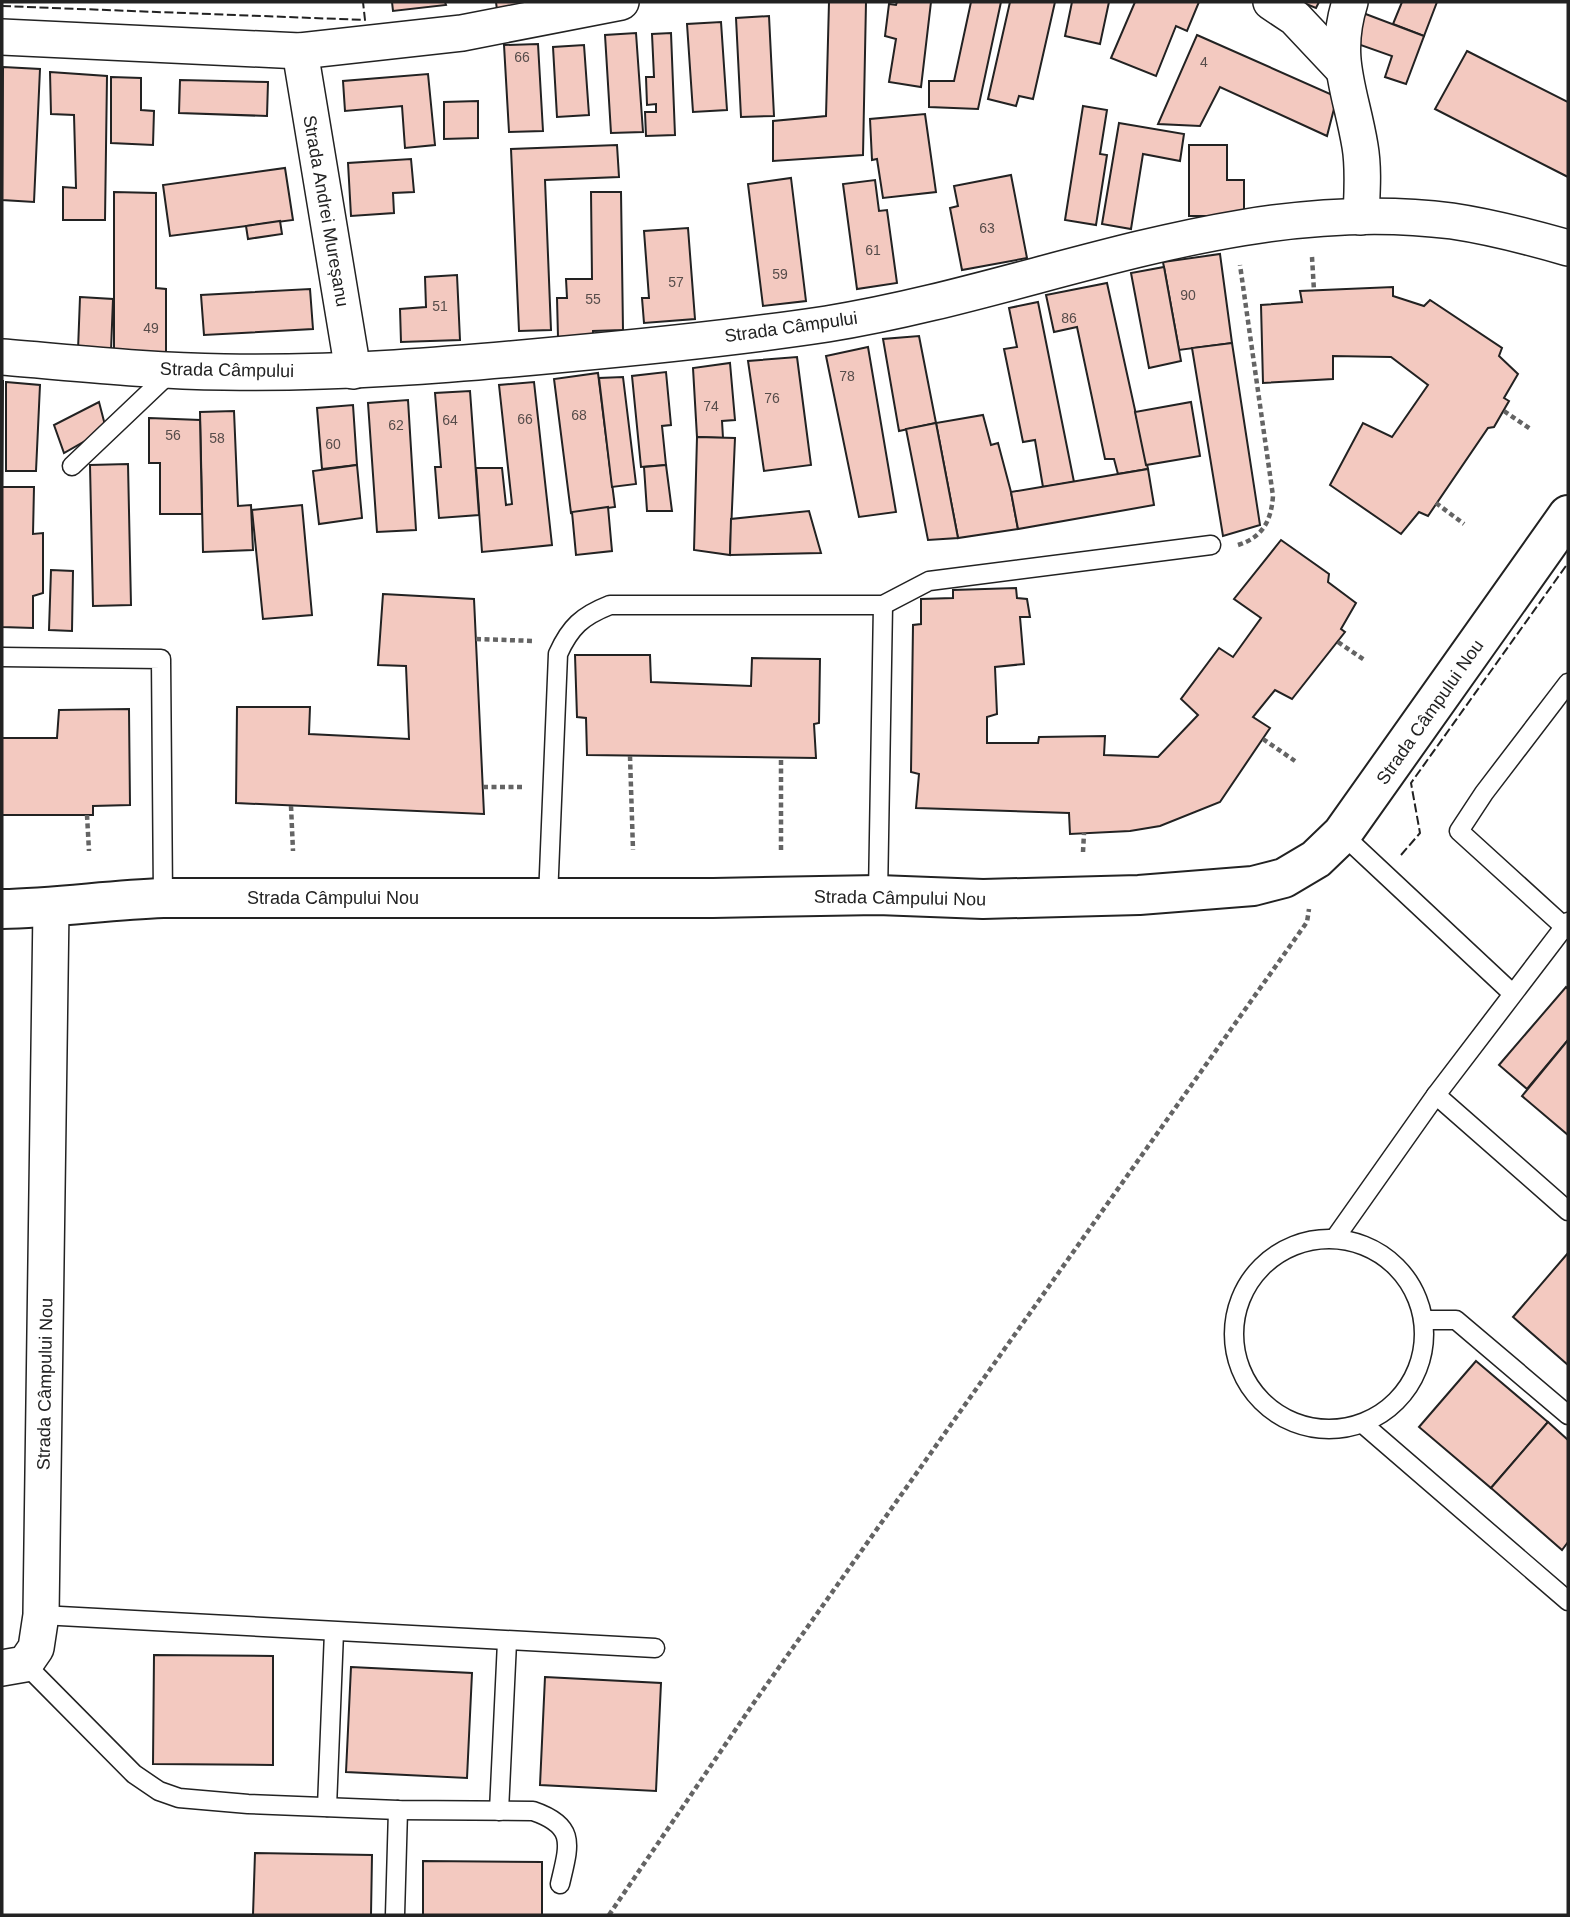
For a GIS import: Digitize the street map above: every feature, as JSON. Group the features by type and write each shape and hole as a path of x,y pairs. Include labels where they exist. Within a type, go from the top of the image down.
{"street":[{"path":"2,37 300,51 462,33 621,2"},
{"path":"1271,2 1295,18 1342,68"},
{"path":"1350,2 1342,38 1342,68 1360,146 1360,217"},
{"name":"Strada Andrei Mureșanu","path":"300,51 353,371"},
{"name":"Strada Câmpului","path":"2,357 223,372 353,371 609,351 825,324 913,308 1116,254 1286,222 1360,217 1449,221 1508,231 1568,248"},
{"name":"Strada Câmpului Nou","path":"2,909 51,908 101,901 163,898 878,895 996,899 1139,895 1253,887 1284,878 1329,846 1568,514"},
{"name":"Strada Câmpului Nou","path":"13,1666 36,1648 41,1615 51,908"}],"lane":[{"path":"72,466 173,370"},
{"path":"548,898 558,654 563,641 576,624 593,612 610,605 883,605 929,581 1211,545"},
{"path":"878,895 883,605"},
{"path":"2,657 161,659 163,898"},
{"path":"1335,1238 1436,1096 1567,926 1459,831 1484,793 1568,683"},
{"path":"1329,846 1513,993"},
{"path":"1436,1096 1568,1211"},
{"path":"1335,1238 1367,1245 1395,1262 1415,1289 1425,1320 1424,1353 1412,1383 1391,1408 1363,1424 1331,1430 1300,1425 1273,1411 1251,1390 1237,1362 1233,1331 1238,1301 1254,1274 1276,1253 1304,1241 1335,1238"},
{"path":"1425,1320 1456,1320 1568,1415"},
{"path":"1363,1424 1568,1601"},
{"path":"41,1615 655,1648"},
{"path":"327,1807 334,1632"},
{"path":"499,1811 507,1642"},
{"path":"13,1666 134,1774 159,1791 199,1801 398,1810 533,1811 553,1818 566,1834 567,1854 560,1884"},
{"path":"395,1915 398,1810"}],"path":[{"path":"1211,545 1231,547 1251,541 1265,529 1272,512 1273,496 1235,230"},
{"path":"1311,248 1314,291"},
{"path":"1504,411 1532,430"},
{"path":"1436,503 1464,524"},
{"path":"476,639 563,641"},
{"path":"1338,642 1366,661"},
{"path":"1263,739 1295,761"},
{"path":"631,756 633,850"},
{"path":"781,757 781,850"},
{"path":"483,787 552,787"},
{"path":"290,806 293,851"},
{"path":"87,815 89,851"},
{"path":"1083,852 1084,834"},
{"path":"609,1915 753,1704 1307,922 1329,846"}],"building":[{"path":"392,2 445,2 446,5 393,11"},
{"path":"496,2 534,2 497,10"},
{"path":"829,2 866,2 863,155 773,161 773,121 826,116"},
{"path":"897,2 931,2 921,87 889,82 896,39 885,36 889,4 896,5"},
{"path":"971,2 1001,2 978,109 929,107 929,81 954,81"},
{"path":"1010,2 1055,2 1033,99 1019,96 1016,106 988,99"},
{"path":"1072,2 1109,2 1100,44 1065,36"},
{"path":"1135,2 1199,2 1187,31 1176,26 1156,76 1111,58"},
{"path":"1301,2 1319,2 1316,8"},
{"path":"1402,2 1437,2 1424,36 1393,24"},
{"path":"1363,13 1424,36 1406,84 1385,77 1392,56 1352,42"},
{"path":"769,16 774,116 741,117 736,18"},
{"path":"721,22 727,110 693,112 687,24"},
{"path":"636,33 643,132 611,133 605,35"},
{"path":"671,33 675,135 646,136 645,112 656,112 656,104 647,105 646,77 654,77 652,34"},
{"path":"1197,35 1337,97 1327,136 1220,87 1200,126 1158,124"},
{"path":"538,44 543,131 509,132 504,45"},
{"path":"584,45 589,115 557,117 553,47"},
{"path":"1467,51 1568,102 1568,177 1435,109"},
{"path":"3,67 40,69 34,202 2,200"},
{"path":"50,72 107,76 105,220 63,220 63,187 76,188 74,115 51,114"},
{"path":"428,74 435,145 405,148 402,106 345,111 343,81"},
{"path":"111,77 141,78 141,110 154,111 153,145 111,143"},
{"path":"180,80 268,82 267,116 179,113"},
{"path":"478,101 478,138 444,139 444,102"},
{"path":"1083,106 1107,110 1100,154 1107,155 1096,225 1065,220"},
{"path":"925,114 936,192 883,198 877,159 872,160 870,119"},
{"path":"1119,123 1184,134 1180,161 1143,154 1131,229 1102,224"},
{"path":"617,145 619,177 545,180 551,330 519,331 511,149"},
{"path":"1189,145 1227,145 1227,180 1244,180 1244,216 1189,216"},
{"path":"411,159 414,192 393,193 394,213 351,216 348,163"},
{"path":"285,168 293,220 170,236 163,185"},
{"path":"1011,175 1027,258 962,270 950,208 958,206 954,186"},
{"path":"791,178 806,301 763,306 748,184"},
{"path":"875,180 879,211 887,210 897,283 857,289 843,184"},
{"path":"114,192 156,193 156,288 166,289 166,354 114,354"},
{"path":"591,192 621,192 623,330 593,331 593,336 558,337 557,298 567,298 566,279 592,279"},
{"path":"280,221 282,234 248,239 246,226"},
{"path":"688,228 695,319 644,323 642,298 649,298 644,231"},
{"path":"1220,254 1232,343 1179,350 1163,262"},
{"path":"1164,267 1181,361 1149,368 1131,273"},
{"path":"457,275 460,340 401,342 400,309 426,307 425,277"},
{"path":"1107,283 1148,469 1118,474 1114,459 1105,459 1077,327 1054,332 1046,295"},
{"path":"1393,287 1393,296 1424,306 1430,300 1502,348 1499,356 1518,374 1504,398 1509,401 1494,427 1488,428 1428,516 1419,512 1401,534 1330,485 1363,423 1392,437 1428,385 1391,357 1333,356 1333,379 1263,383 1261,305 1302,302 1300,291"},
{"path":"310,289 313,329 204,335 201,295"},
{"path":"80,297 113,299 111,351 78,350"},
{"path":"1038,302 1074,482 1043,487 1035,440 1023,442 1004,349 1017,347 1009,308"},
{"path":"919,336 936,423 899,431 883,339"},
{"path":"1232,343 1260,525 1223,536 1192,348"},
{"path":"868,347 896,512 859,517 826,356"},
{"path":"797,357 811,465 764,471 748,361"},
{"path":"730,363 735,420 722,421 723,438 697,437 693,368"},
{"path":"666,372 671,425 662,426 666,465 641,467 632,376"},
{"path":"598,373 615,507 571,513 554,379"},
{"path":"623,377 636,484 612,487 599,378"},
{"path":"2,381 3,381 2,487"},
{"path":"6,382 40,385 36,471 6,471"},
{"path":"534,382 552,545 482,552 476,468 502,468 506,505 512,504 499,385"},
{"path":"470,391 479,515 439,518 435,467 441,467 435,393"},
{"path":"408,400 416,530 377,532 368,403"},
{"path":"99,402 106,429 64,453 54,425"},
{"path":"1191,402 1200,456 1146,465 1135,412"},
{"path":"353,405 357,465 322,469 317,408"},
{"path":"234,411 238,506 251,505 253,550 203,552 200,412"},
{"path":"983,415 991,445 998,443 1018,529 958,538 936,423"},
{"path":"149,418 200,420 202,514 160,514 160,463 149,463"},
{"path":"936,423 958,538 928,540 906,429"},
{"path":"697,437 735,438 730,555 694,550"},
{"path":"128,464 131,605 93,606 90,465"},
{"path":"357,465 362,518 319,524 313,471"},
{"path":"666,465 672,511 647,511 644,467"},
{"path":"1148,469 1154,505 1018,529 1011,492"},
{"path":"2,487 34,487 33,534 43,533 43,593 33,596 33,628 2,627"},
{"path":"302,505 312,615 263,619 252,510"},
{"path":"608,507 612,551 576,555 572,512"},
{"path":"809,511 821,553 730,555 731,519"},
{"path":"1281,540 1329,574 1328,582 1356,603 1341,629 1345,632 1292,699 1275,690 1253,717 1270,728 1220,802 1160,826 1130,831 1070,834 1069,813 916,808 919,774 911,772 913,625 921,624 921,599 953,598 953,590 1016,588 1017,598 1027,599 1030,617 1020,617 1024,664 995,667 997,714 987,717 987,743 1038,743 1039,737 1105,736 1104,755 1158,757 1198,715 1181,699 1219,648 1233,657 1261,618 1234,599"},
{"path":"51,570 73,571 72,631 49,630"},
{"path":"383,594 474,599 484,814 236,803 237,707 310,707 309,734 409,739 406,666 378,665"},
{"path":"575,655 650,655 651,682 751,686 752,658 820,659 819,723 814,724 816,758 587,755 586,718 577,717"},
{"path":"129,709 130,805 93,806 93,815 2,815 2,738 57,738 59,710"},
{"path":"1566,987 1568,1040 1527,1089 1499,1065"},
{"path":"1568,1040 1568,1135 1522,1096"},
{"path":"1568,1253 1568,1365 1513,1317"},
{"path":"1476,1361 1548,1422 1491,1488 1419,1427"},
{"path":"1548,1422 1568,1440 1568,1542 1562,1550 1491,1488"},
{"path":"154,1655 273,1656 273,1765 153,1764"},
{"path":"351,1667 472,1673 467,1778 346,1772"},
{"path":"545,1677 661,1683 656,1791 540,1785"},
{"path":"255,1853 372,1855 371,1915 253,1915"},
{"path":"423,1861 542,1862 542,1915 423,1915"}],"fence":[{"path":"2,6 365,20 363,2"},
{"path":"1401,855 1420,833 1411,783 1568,563"}]}
